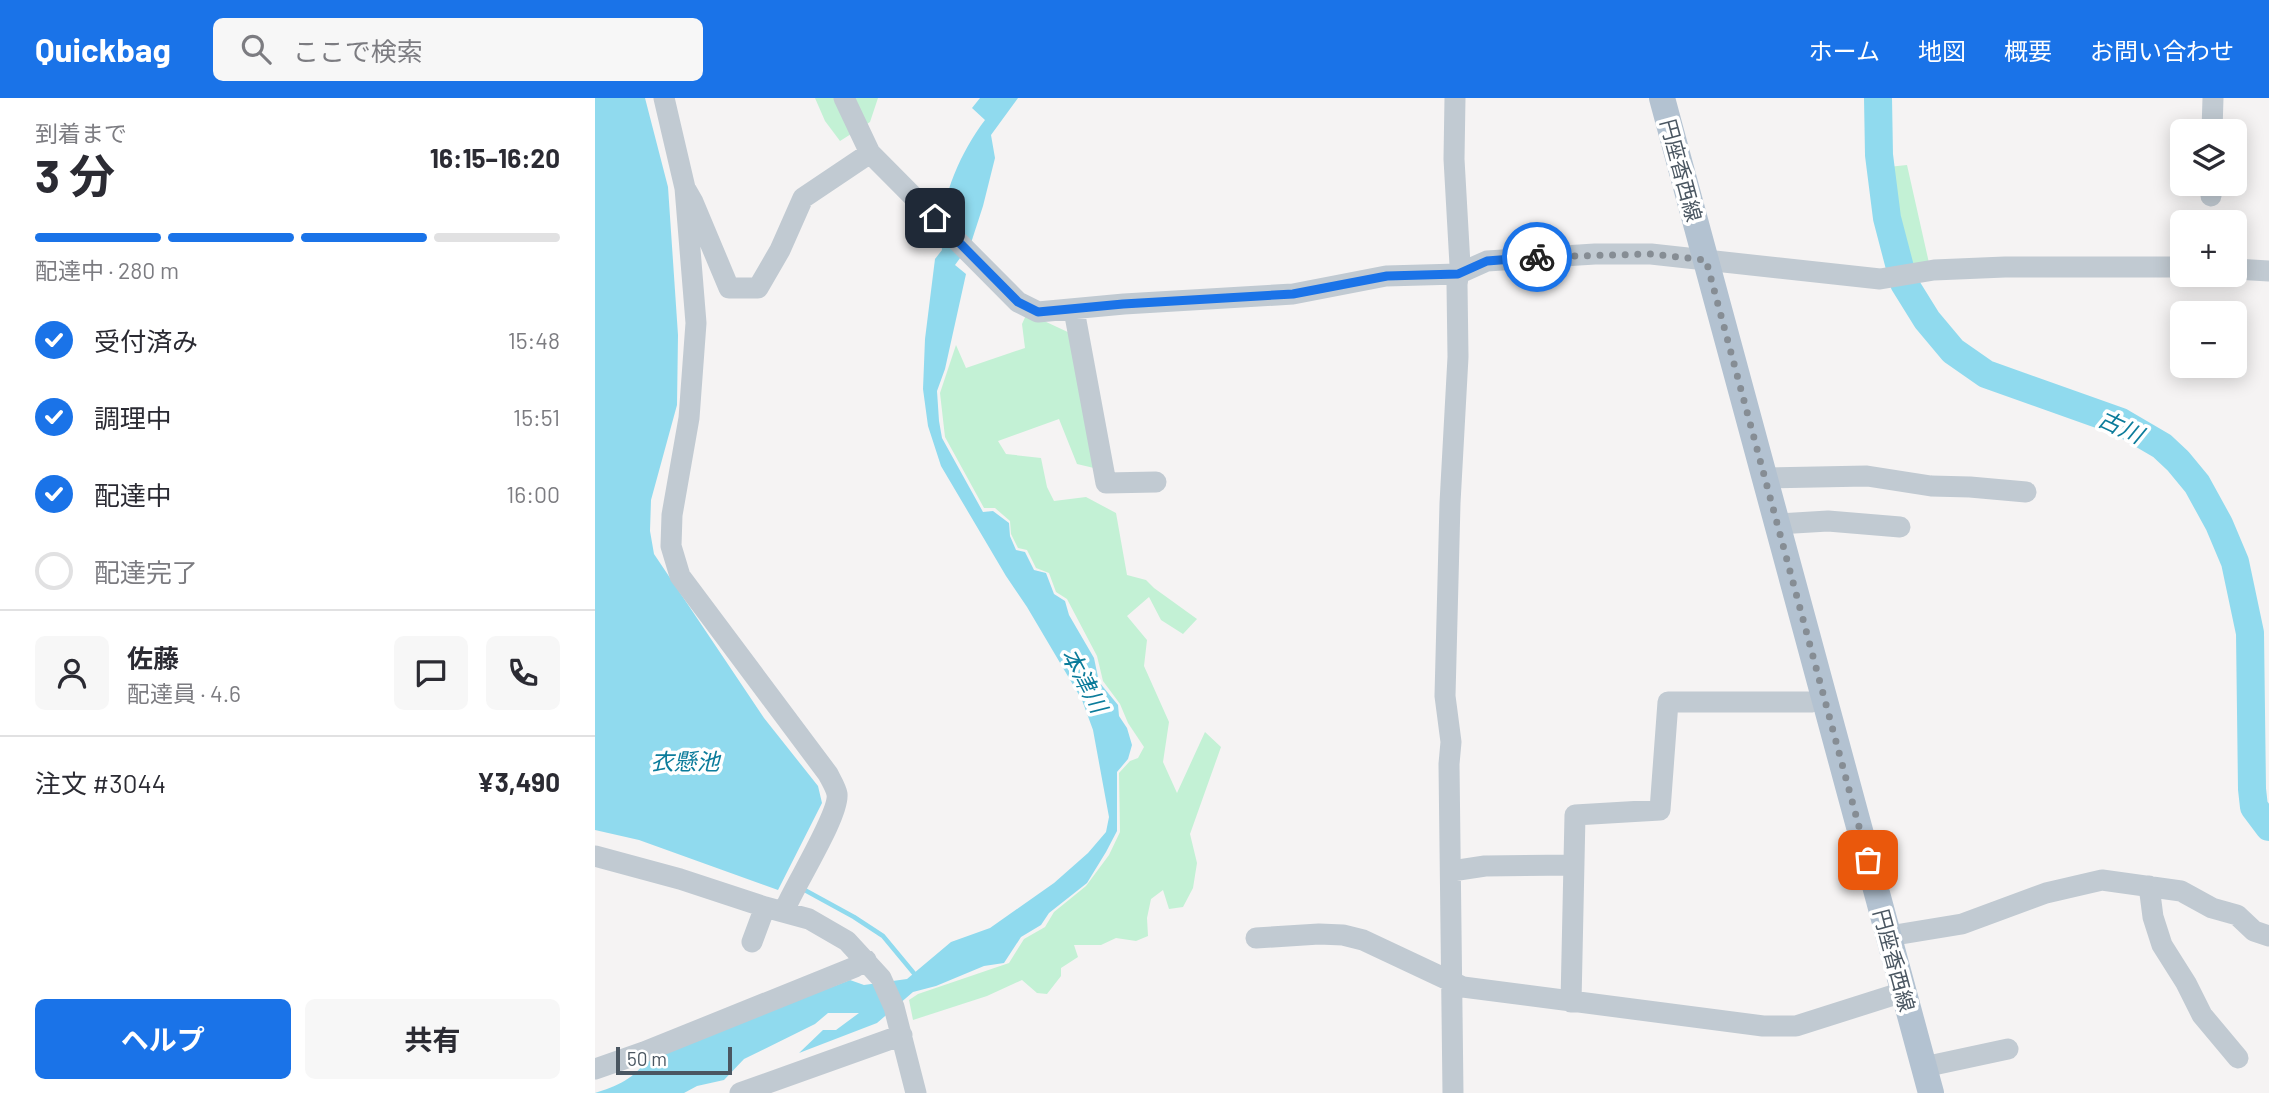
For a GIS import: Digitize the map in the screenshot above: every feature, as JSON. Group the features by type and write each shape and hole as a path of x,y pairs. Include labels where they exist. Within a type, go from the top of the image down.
{"main road":[{"name":"円座香西線","path":"1663,98 1931,1093"}],"street":[{"path":"664,98 685,188 696,323 689,418 672,515 671,547 680,576 828,774 837,794 835,811 791,893 775,909 752,942"},
{"path":"844,98 870,153 1018,302 1038,312 1293,294 1387,276 1458,274 1487,261 1512,258 1651,254 1880,279 1934,270 2005,267 2170,267"},
{"path":"1453,1093 1449,764 1451,742 1445,696 1460,265 1454,159 1455,98"},
{"path":"2212,119 2213,98"},
{"path":"685,188 729,288 758,288 780,250 803,198 870,153"},
{"path":"2247,270 2269,271"},
{"path":"1074,310 1107,483 1156,482"},
{"path":"1764,478 1867,476 1931,486 1970,486 2026,492"},
{"path":"1777,524 1828,521 1900,527"},
{"path":"1571,1002 1575,815 1660,810 1668,702 1811,702 1823,698"},
{"path":"595,856 809,919 847,941 881,978 894,1007 916,1093"},
{"path":"1452,871 1485,866 1574,865"},
{"path":"1889,936 1962,924 2046,893 2102,880 2182,891 2212,908 2237,915 2254,931 2269,936"},
{"path":"2149,886 2153,917 2162,945 2186,983 2202,1016 2238,1058"},
{"path":"1256,938 1319,933 1343,935 1363,940 1463,987 1763,1026 1796,1026 1903,992"},
{"path":"595,1069 657,1047 868,962"},
{"path":"740,1093 901,1032"},
{"path":"1924,1067 2008,1049"}],"green space":[{"path":"815,98 878,98 870,122 840,141 825,121"},
{"path":"1907,165 1929,263 1905,267 1888,182 1888,167"},
{"path":"1027,313 1072,334 1094,468 1077,464 1059,419 998,441 1006,454 1041,458 1047,487 1054,501 1086,497 1116,513 1127,575 1146,580 1197,619 1183,634 1161,620 1149,597 1127,616 1147,640 1144,666 1169,722 1163,762 1177,793 1205,732 1221,747 1190,834 1197,863 1193,888 1183,907 1169,909 1163,890 1151,899 1147,918 1148,936 1136,941 1116,938 1101,945 1074,945 1078,957 1061,968 1061,976 1047,994 1037,993 1022,980 987,996 913,1020 909,1000 918,994 1009,963 1024,939 1045,927 1054,912 1086,886 1109,855 1120,832 1119,773 1130,761 1138,758 1144,747 1128,723 1120,704 1103,681 1097,656 1067,599 1056,592 1049,573 1036,568 1027,550 1018,548 1011,534 1010,521 995,508 984,508 945,437 940,393 956,345 966,368 1025,348 1022,324"}],"water":[{"name":"衣懸池","path":"595,98 645,98 668,187 678,335 677,405 651,500 650,531 654,554 764,718 818,786 822,803 778,890 639,840 595,830"},
{"name":"本津川","path":"980,98 1018,98 991,135 995,158 983,206 971,243 955,265 966,274 945,369 937,391 942,438 983,512 993,511 1009,523 1010,536 1016,550 1025,552 1034,570 1046,573 1054,594 1065,601 1069,615 1094,658 1099,682 1118,705 1119,716 1127,728 1132,745 1128,759 1117,772 1117,831 1087,883 1049,913 1041,925 1021,937 1004,963 984,966 936,986 913,992 877,1023 799,1053 823,1030 836,1030 859,1013 828,1013 815,1024 744,1059 724,1080 697,1086 684,1093 595,1093 618,1085 637,1071 647,1058 850,980 864,985 907,979 951,942 990,928 1054,883 1088,853 1106,832 1109,817 1093,730 1082,700 941,466 928,426 923,389 925,339 935,259 942,250 943,216 951,182 966,149 985,120 972,108"}],"waterway":[{"name":"古川","path":"1878,98 1879,155 1887,218 1904,283 1927,320 1953,351 1986,374 2121,422 2162,446 2197,484 2219,524 2235,562 2250,633 2252,789 2254,807 2269,827"},
{"path":"801,888 883,936 917,977"}],"way so far":[{"path":"1537,257 1651,254 1706,260 1868,860"}],"route":[{"path":"935,218 1018,302 1038,312 1293,294 1387,276 1458,274 1487,261 1537,257"}]}
